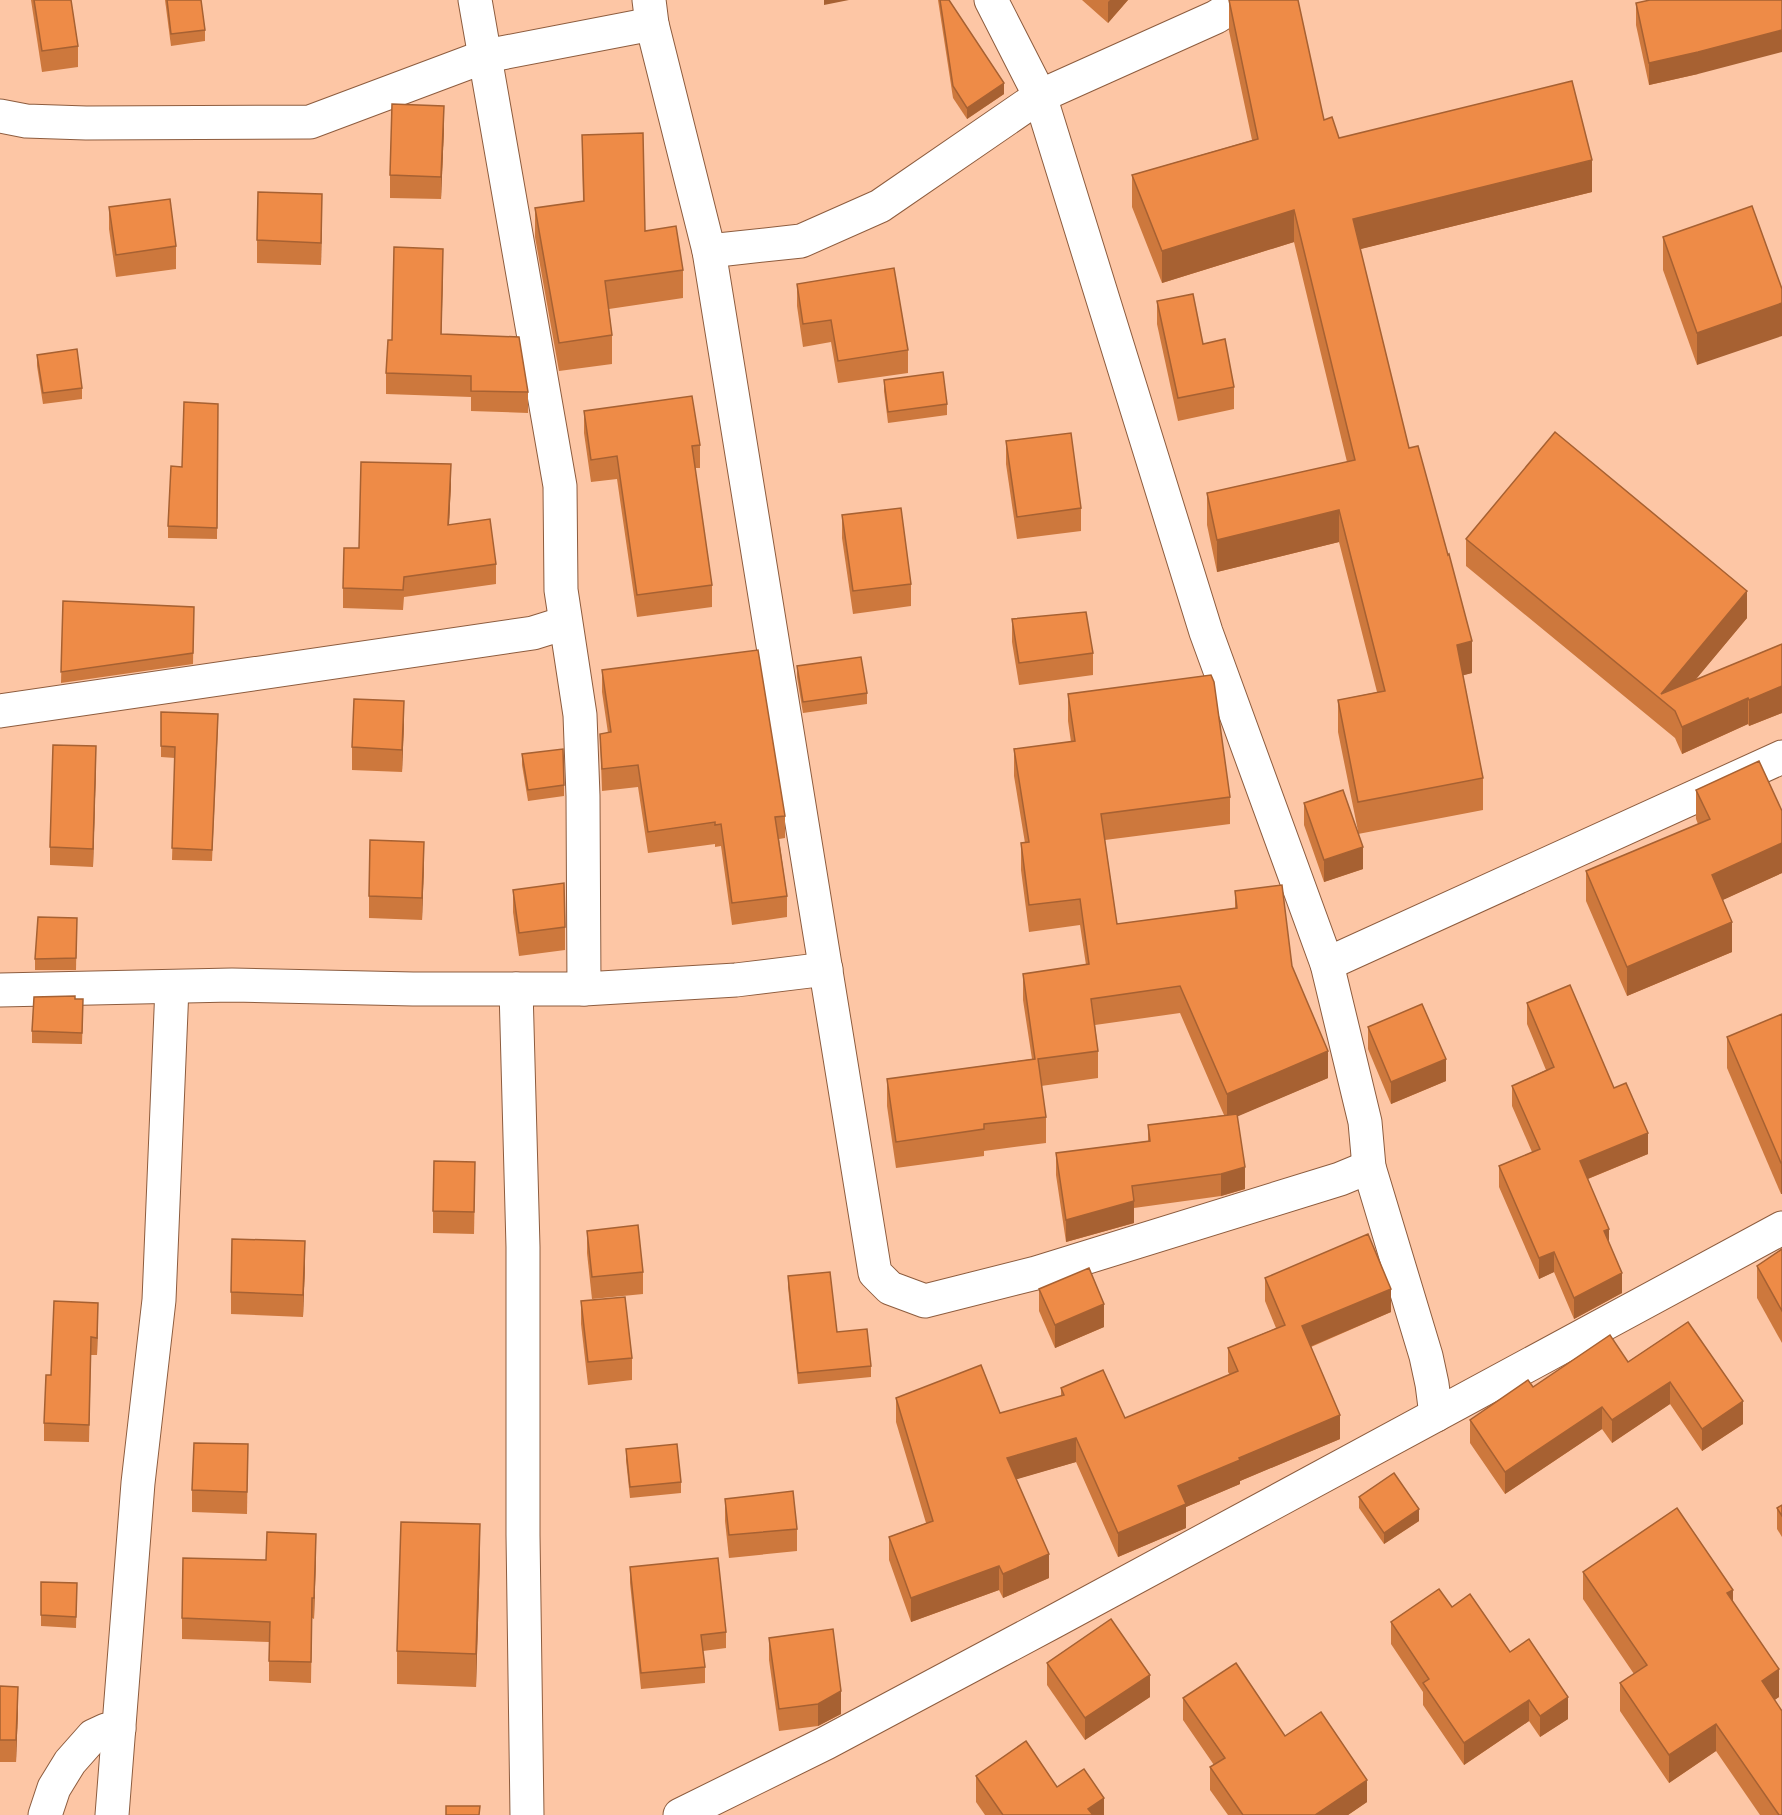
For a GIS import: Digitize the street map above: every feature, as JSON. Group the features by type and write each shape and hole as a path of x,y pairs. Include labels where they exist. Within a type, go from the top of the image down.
{"street":[{"path":"475,0 559,474 561,590 580,715 584,989"},
{"path":"991,0 1040,96 1206,632 1327,964 1365,1122 1369,1167 1426,1356 1436,1415"},
{"path":"709,251 801,241 880,206 1040,96 1216,17 1243,0"},
{"path":"0,116 26,121 86,123 310,122 486,56 651,12 709,251 875,1273 890,1288 925,1301 1036,1273 1328,1182 1369,1167"},
{"path":"0,711 533,633 565,623"},
{"path":"1327,964 1782,757"},
{"path":"0,990 243,985 584,989 736,980 826,969"},
{"path":"112,1815 138,1483 159,1300 172,987"},
{"path":"516,988 523,1247 523,1535 527,1815"},
{"path":"680,1815 836,1737 1782,1228"},
{"path":"45,1815 54,1788 93,1736 106,1730 119,1729"}],"building":[{"path":"34,0 71,0 78,46 42,51"},
{"path":"167,0 201,0 205,30 171,34"},
{"path":"940,0 949,0 1004,83 967,108 953,86"},
{"path":"1229,0 1298,0 1324,120 1332,117 1339,138 1572,81 1592,160 1353,219 1409,448 1418,446 1472,641 1457,645 1483,778 1358,802 1338,700 1385,691 1339,510 1217,540 1207,493 1355,460 1294,210 1162,251 1132,175 1258,139"},
{"path":"1650,0 1782,0 1782,30 1649,63 1636,3"},
{"path":"392,104 444,106 441,177 390,175"},
{"path":"643,133 645,231 676,226 683,270 605,281 612,335 559,343 535,208 584,201 582,135"},
{"path":"258,192 322,194 321,243 257,240"},
{"path":"170,199 176,246 116,255 109,207"},
{"path":"1752,206 1782,289 1782,303 1697,333 1663,237"},
{"path":"394,247 443,249 441,334 519,337 528,392 471,391 471,376 386,373 388,340 392,340"},
{"path":"894,268 908,350 838,361 831,320 803,324 797,284"},
{"path":"1193,294 1203,344 1225,339 1234,387 1178,398 1157,301"},
{"path":"77,349 82,388 43,393 37,355"},
{"path":"943,372 947,404 888,412 884,380"},
{"path":"692,396 700,445 692,446 712,585 637,595 617,456 591,460 584,411"},
{"path":"184,402 218,404 217,528 168,526 171,466 182,467"},
{"path":"1555,432 1747,591 1661,694 1782,644 1782,686 1682,727 1675,711 1466,539"},
{"path":"1071,433 1081,508 1017,517 1006,441"},
{"path":"361,462 451,464 448,525 490,519 496,564 404,577 403,590 343,588 344,548 359,548"},
{"path":"901,508 911,584 853,591 842,515"},
{"path":"63,601 194,607 193,653 61,672"},
{"path":"1086,612 1093,653 1019,663 1012,619"},
{"path":"758,650 785,816 775,817 787,896 732,903 721,824 715,825 715,822 648,832 638,765 602,769 600,734 611,732 602,670"},
{"path":"861,657 867,693 803,702 797,666"},
{"path":"1211,675 1214,682 1230,797 1101,814 1117,924 1237,908 1235,891 1282,885 1292,966 1328,1051 1227,1094 1180,986 1091,999 1098,1051 1038,1059 1046,1117 984,1124 984,1129 896,1142 887,1079 1035,1059 1023,974 1089,964 1080,899 1029,905 1021,843 1029,842 1014,749 1075,741 1068,694"},
{"path":"354,699 404,701 402,750 352,747"},
{"path":"161,712 218,714 212,850 172,848 175,747 161,746"},
{"path":"53,745 96,746 93,849 50,847"},
{"path":"563,749 564,785 528,790 522,754"},
{"path":"1759,761 1782,811 1782,843 1712,875 1732,922 1627,967 1586,871 1710,819 1696,790"},
{"path":"1343,790 1363,847 1324,860 1304,803"},
{"path":"370,840 424,842 422,898 369,896"},
{"path":"564,883 565,927 519,933 513,890"},
{"path":"38,917 77,918 76,958 35,959"},
{"path":"1570,985 1614,1088 1626,1083 1648,1133 1580,1161 1609,1229 1604,1231 1622,1273 1574,1298 1554,1252 1539,1258 1499,1166 1540,1149 1512,1086 1554,1067 1527,1003"},
{"path":"75,996 75,999 83,999 82,1033 32,1031 34,997"},
{"path":"1422,1004 1446,1059 1391,1082 1368,1027"},
{"path":"1782,1014 1782,1163 1781,1163 1727,1037"},
{"path":"1237,1114 1245,1167 1221,1174 1132,1186 1134,1201 1066,1220 1056,1153 1150,1141 1148,1125"},
{"path":"434,1161 475,1162 474,1212 433,1211"},
{"path":"638,1225 643,1272 592,1277 587,1231"},
{"path":"1368,1234 1391,1289 1302,1326 1340,1415 1178,1486 1186,1504 1118,1533 1076,1438 1007,1458 1049,1554 1003,1574 999,1566 911,1598 889,1537 933,1521 896,1398 981,1365 1000,1413 1064,1395 1061,1388 1103,1370 1125,1418 1238,1371 1228,1348 1285,1325 1265,1278"},
{"path":"232,1239 305,1241 303,1295 231,1292"},
{"path":"1782,1249 1782,1311 1757,1266"},
{"path":"1089,1268 1104,1304 1055,1325 1039,1289"},
{"path":"830,1272 837,1332 867,1329 871,1366 798,1373 788,1276"},
{"path":"625,1297 632,1358 588,1362 581,1301"},
{"path":"54,1301 98,1303 97,1338 91,1337 89,1425 44,1423 46,1375 51,1375"},
{"path":"1688,1322 1743,1401 1702,1429 1670,1382 1612,1420 1602,1407 1505,1472 1470,1420 1528,1380 1533,1387 1610,1335 1628,1362"},
{"path":"194,1443 248,1444 247,1492 192,1490"},
{"path":"677,1444 681,1482 630,1487 626,1449"},
{"path":"1394,1473 1419,1509 1384,1533 1359,1497"},
{"path":"793,1491 797,1529 729,1535 725,1499"},
{"path":"1782,1505 1782,1516 1777,1508"},
{"path":"1677,1508 1733,1590 1727,1593 1779,1669 1762,1681 1782,1711 1782,1815 1779,1815 1716,1724 1669,1755 1620,1683 1647,1665 1583,1572"},
{"path":"401,1522 480,1524 476,1654 397,1651"},
{"path":"267,1532 316,1534 311,1662 269,1661 270,1622 182,1618 183,1558 266,1560"},
{"path":"718,1558 726,1632 701,1635 705,1667 641,1673 630,1567"},
{"path":"41,1582 77,1583 76,1617 41,1615"},
{"path":"1439,1589 1452,1607 1470,1594 1510,1652 1529,1639 1568,1697 1540,1716 1529,1700 1464,1743 1423,1683 1429,1679 1391,1622"},
{"path":"1111,1619 1150,1675 1085,1718 1047,1663"},
{"path":"833,1629 841,1691 818,1704 779,1709 769,1638"},
{"path":"1236,1663 1285,1736 1321,1712 1367,1780 1315,1815 1243,1815 1210,1767 1225,1758 1183,1698"},
{"path":"0,1686 18,1687 16,1740 0,1740"},
{"path":"1026,1741 1057,1787 1084,1769 1104,1798 1088,1809 1093,1815 1003,1815 976,1776"},
{"path":"446,1806 480,1806 479,1815 446,1815"}]}
